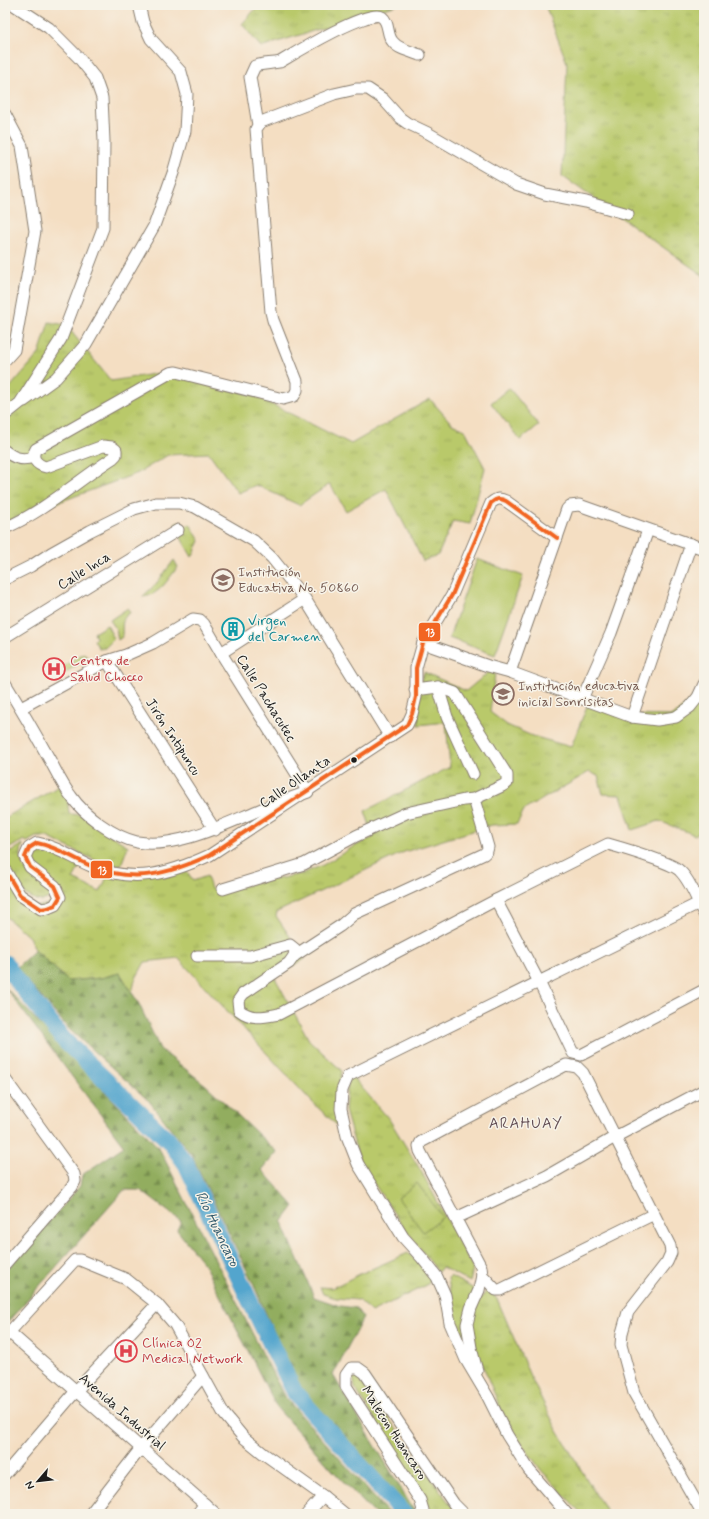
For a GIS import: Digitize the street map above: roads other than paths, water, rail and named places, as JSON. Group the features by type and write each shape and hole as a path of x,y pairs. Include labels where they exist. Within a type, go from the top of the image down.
{"street":[{"path":"14,5 49,28 79,58 95,78 102,98 104,141 103,228 61,339 20,403"},
{"path":"5,415 56,378 86,344 154,226 174,173 185,131 187,94 181,72 151,39 143,22 139,5"},
{"path":"5,451 12,457 26,460 33,457 34,453 40,447 170,373 176,372 283,399 294,396 297,390 297,381 271,312 256,129 258,125 250,77 255,66 263,63 273,64 280,62 351,22 374,15 380,16 386,22 390,38 393,43 420,55"},
{"path":"258,125 267,119 334,94 356,89 368,89 383,99 400,118 407,123 428,133 516,184 545,194 586,202 628,214"},
{"path":"5,360 14,350 35,231 22,146 6,117"},
{"path":"5,528 22,521 64,494 87,475 114,458 116,455 116,450 112,447 103,446 46,467 38,464 33,457"},
{"name":"Calle Ollanta","path":"5,870 20,895 41,909 48,908 56,904 60,897 55,886 30,867 25,857 30,848 37,843 49,845 91,866 120,875 143,875 166,872 184,867 210,855 308,792 407,725 412,714 416,697 416,668 423,643 452,595 491,503 496,499 501,498 557,538"},
{"path":"5,579 31,566 50,553 90,531 134,509 156,503 179,503 194,507 254,541 272,558 304,599 390,737"},
{"path":"510,672 567,509 570,506 579,505 704,549"},
{"name":"Calle Inca","path":"5,636 178,530"},
{"path":"582,699 610,633 648,530"},
{"path":"632,717 691,544"},
{"path":"221,653 304,599"},
{"name":"Calle Pachacutec","path":"107,660 126,655 152,643 193,619 200,620 204,624 308,792"},
{"path":"423,643 488,666 510,672 632,717 657,720 676,717 690,707 698,697 704,684"},
{"path":"21,708 107,660"},
{"name":"Jirón Intipuncu","path":"107,660 215,830"},
{"path":"5,683 21,708 71,796 87,814 108,829 137,842 161,843 215,830 308,792"},
{"path":"223,889 304,864 356,836 406,813 474,799 507,783 506,775 455,692 438,687 415,690"},
{"path":"438,687 447,717 473,774"},
{"path":"474,799 488,847 484,854 354,914 340,926 294,956 288,962 243,994 238,1001 239,1010 246,1016 261,1017 288,1011 496,900 608,844 652,858 679,869 704,914"},
{"path":"496,900 539,982 573,1053 581,1055 704,990"},
{"path":"567,1514 529,1470 507,1435 466,1360 457,1340 450,1323 445,1294 437,1277 403,1237 358,1164 344,1128 341,1100 342,1090 348,1076 699,903"},
{"path":"198,956 250,956 290,945 295,949 294,956"},
{"path":"488,1398 473,1357 468,1331 469,1315 479,1290 482,1275 481,1267 420,1151 419,1146 421,1142 566,1065 577,1067 583,1073 670,1246 671,1253 667,1262 628,1312 622,1332 621,1345 634,1393 703,1514"},
{"path":"5,1079 74,1174 75,1181 72,1187 5,1264"},
{"path":"456,1218 547,1176 615,1137 704,1090"},
{"path":"482,1275 496,1290 500,1290 654,1214"},
{"path":"7,1335 74,1260 80,1260 126,1279 157,1304 175,1325 224,1414 243,1437 345,1514"},
{"path":"5,1474 76,1391 157,1304"},
{"name":"Avenida Industrial","path":"7,1335 76,1391 216,1514"},
{"name":"Malecon Huancaro","path":"421,1514 423,1510 420,1500 346,1386 346,1375 352,1368 358,1368 365,1374 454,1504 464,1514"},
{"path":"90,1514 141,1448 203,1376"},
{"path":"307,1514 323,1496"},
{"path":"196,1514 205,1504"}],"waterway":[{"name":"Río Huancaro","path":"5,963 17,981 64,1040 169,1141 186,1164 245,1291 295,1393 404,1514"}],"place":[{"name":"Institución Educativa No. 50860","path":"223,580"},
{"name":"Virgen del Carmen","path":"233,629"},
{"name":"Centro de Salud Chocco","path":"54,669"},
{"name":"Institución educativa inicial Sonrisitas","path":"503,694"},
{"name":"Clínica O2 Medical Network","path":"126,1351"}],"district":[{"name":"ARAHUAY","path":"526,1124"}]}
